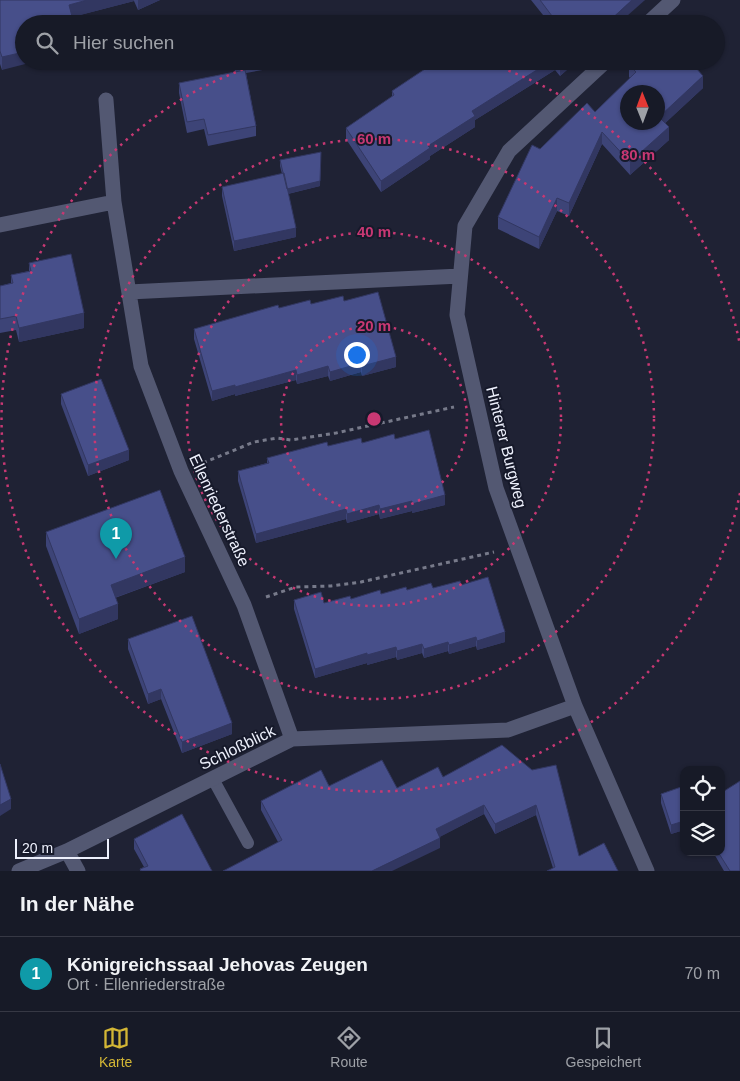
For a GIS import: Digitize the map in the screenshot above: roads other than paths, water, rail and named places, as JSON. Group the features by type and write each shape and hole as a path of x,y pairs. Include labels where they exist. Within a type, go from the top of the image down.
{"street":[{"path":"657,15 673,0"},
{"name":"Hinterer Burgweg","path":"596,70 509,151 465,226 457,315 496,488 575,706 647,871"},
{"name":"Ellenriederstraße","path":"106,100 114,202 141,366 181,472 244,605 292,739"},
{"path":"0,225 114,202"},
{"path":"129,292 460,276"},
{"name":"Schloßblick","path":"19,871 67,851 292,739 508,730 575,706"},
{"path":"67,851 78,871"}],"lane":[{"path":"213,778 248,843"}],"place":[{"name":"Königreichssaal Jehovas Zeugen","path":"116,559"}]}
